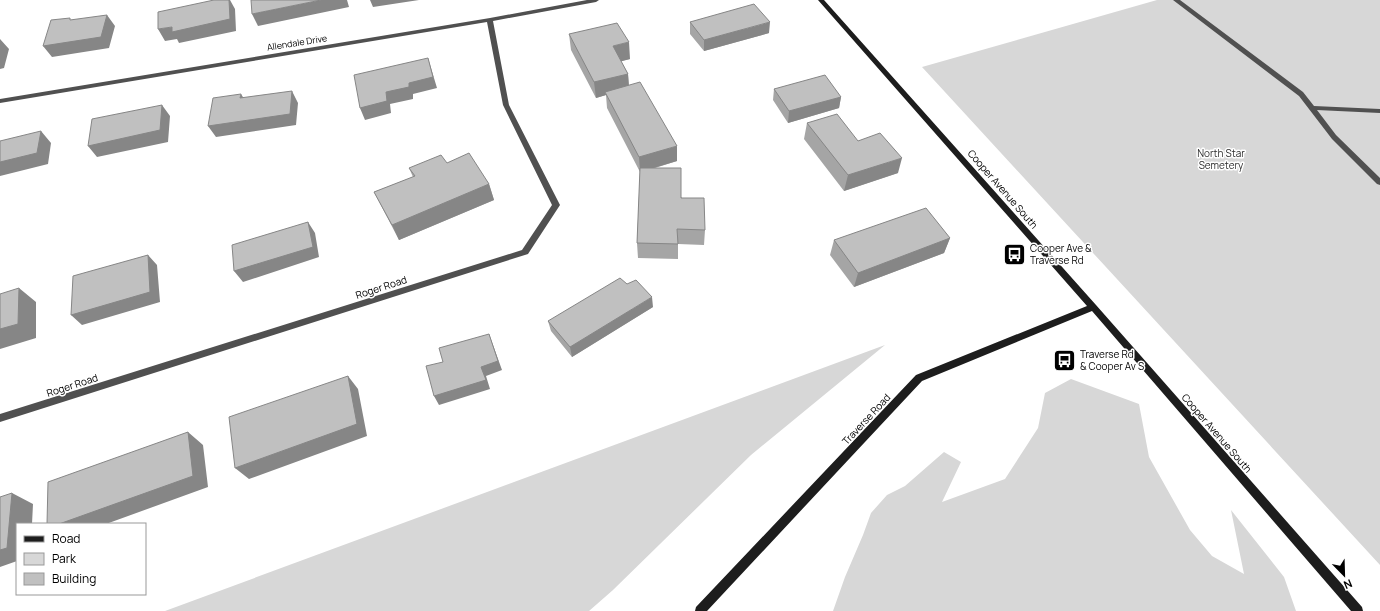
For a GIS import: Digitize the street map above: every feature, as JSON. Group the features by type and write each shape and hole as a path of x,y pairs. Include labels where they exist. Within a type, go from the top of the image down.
{"street":[{"name":"Allendale Drive","path":"0,101 490,20 596,0"},
{"name":"Cooper Avenue South","path":"821,0 1093,307 1358,611"},
{"path":"1176,0 1301,94 1334,137 1380,182"},
{"name":"Roger Road","path":"0,418 525,252 556,206 506,105 490,20"},
{"path":"1312,108 1380,111"},
{"name":"Traverse Road","path":"700,611 919,378 1093,307"}],"green space":[{"name":"North Star Semetery","path":"1157,0 1380,0 1380,565 922,67"},
{"path":"885,345 751,455 613,590 589,611 165,611"},
{"path":"1071,379 1139,404 1149,457 1190,530 1212,556 1244,574 1231,510 1284,577 1296,611 833,611 871,513 887,495 905,486 944,452 961,462 942,502 1005,479 1038,428 1045,393"}],"building":[{"path":"214,0 229,0 230,19 172,32 172,27 158,29 158,12"},
{"path":"251,0 321,0 252,14"},
{"path":"754,4 770,22 704,40 690,22"},
{"path":"107,15 101,37 43,46 51,20 70,18 70,20"},
{"path":"617,23 629,42 613,46 628,74 594,82 569,34"},
{"path":"428,58 433,77 409,83 409,87 386,92 387,101 360,108 354,75"},
{"path":"825,75 841,97 789,111 774,89"},
{"path":"640,82 677,146 639,157 605,92"},
{"path":"292,91 290,114 208,126 213,98 241,94 240,98"},
{"path":"162,105 160,130 88,146 92,119"},
{"path":"837,114 858,141 880,133 902,158 848,175 807,123"},
{"path":"41,131 37,153 0,162 0,141"},
{"path":"469,153 489,184 392,225 374,192 415,176 409,168 441,155 447,163"},
{"path":"640,168 681,168 681,198 704,198 705,230 677,229 678,244 637,243"},
{"path":"926,208 950,238 858,273 834,240"},
{"path":"308,222 313,247 234,271 232,245"},
{"path":"148,255 150,292 71,315 73,276"},
{"path":"620,278 627,284 636,280 652,297 570,347 548,321"},
{"path":"19,288 18,324 0,329 0,294"},
{"path":"489,334 498,361 481,367 486,380 434,396 426,366 443,362 439,348"},
{"path":"348,376 357,424 235,468 229,417"},
{"path":"188,432 193,476 62,523 47,523 48,482"},
{"path":"12,493 7,548 0,550 0,497"}],"place":[{"name":"Cooper Ave & Traverse Rd","path":"1015,254"},
{"name":"Traverse Rd & Cooper Av S","path":"1065,360"}]}
